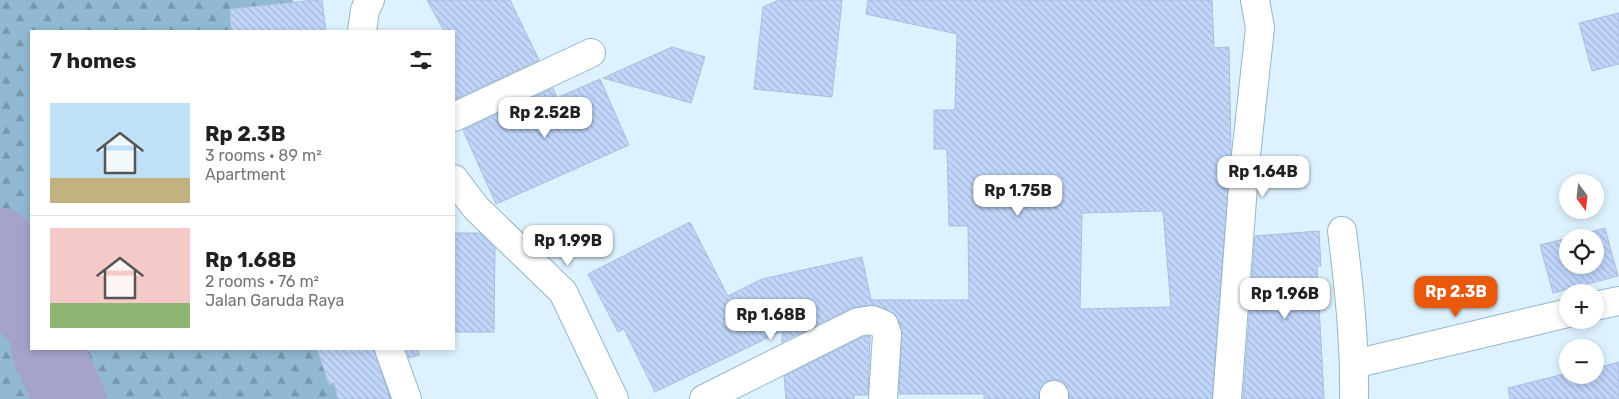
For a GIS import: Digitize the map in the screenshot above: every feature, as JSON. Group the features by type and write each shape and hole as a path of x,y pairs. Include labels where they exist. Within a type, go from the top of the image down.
{"street":[{"path":"362,30 365,10 370,0"},
{"path":"1227,399 1244,173 1260,28 1255,0"},
{"path":"455,117 591,53"},
{"path":"455,180 476,208 563,292 614,399"},
{"path":"1342,231 1349,286 1354,364 1354,399"},
{"path":"1604,304 1619,301"},
{"path":"1354,364 1559,315"},
{"path":"704,399 858,322 872,320 884,325 887,334 883,399"},
{"path":"389,350 407,399"}],"green space":[{"path":"0,0 293,0 302,30 30,30 30,350 387,350 400,399 0,399"}],"building":[{"path":"322,0 326,30 231,30 230,9"},
{"path":"427,0 510,0 539,60 455,100 455,30 443,30"},
{"path":"779,0 842,0 832,97 754,89 763,7"},
{"path":"868,0 1212,0 1214,48 1229,47 1231,151 1212,399 1070,399 1067,387 1061,381 1054,379 1047,381 1041,387 1038,399 984,399 984,394 899,394 902,329 895,314 878,306 870,305 851,308 782,342 782,331 655,392 624,329 618,332 588,274 690,222 728,296 762,279 862,257 871,300 969,300 968,226 949,226 947,149 934,149 934,110 955,110 957,34 866,14","holes":["1163,211 1171,307 1080,309 1082,213"]},
{"path":"1619,13 1619,64 1592,71 1579,23"},
{"path":"672,47 705,57 691,103 603,78"},
{"path":"600,79 629,145 496,204 463,130 553,88 557,98"},
{"path":"1605,228 1618,276 1587,284 1559,284 1559,291 1553,293 1540,245 1559,240 1559,274 1604,274 1604,229 1601,229"},
{"path":"1319,231 1321,266 1317,266 1324,399 1243,399 1255,236"},
{"path":"455,233 480,233 495,248 494,332 455,332"},
{"path":"870,336 868,395 854,395 854,399 786,399 784,376 863,337"},
{"path":"317,350 374,350 390,399 338,399 334,383 329,385"},
{"path":"406,350 418,350 419,355 409,358"},
{"path":"1619,362 1619,399 1510,399 1508,388 1559,375 1559,384 1604,384 1604,366"}],"waterway":[{"path":"0,244 30,311"},
{"path":"47,350 70,399"}]}
